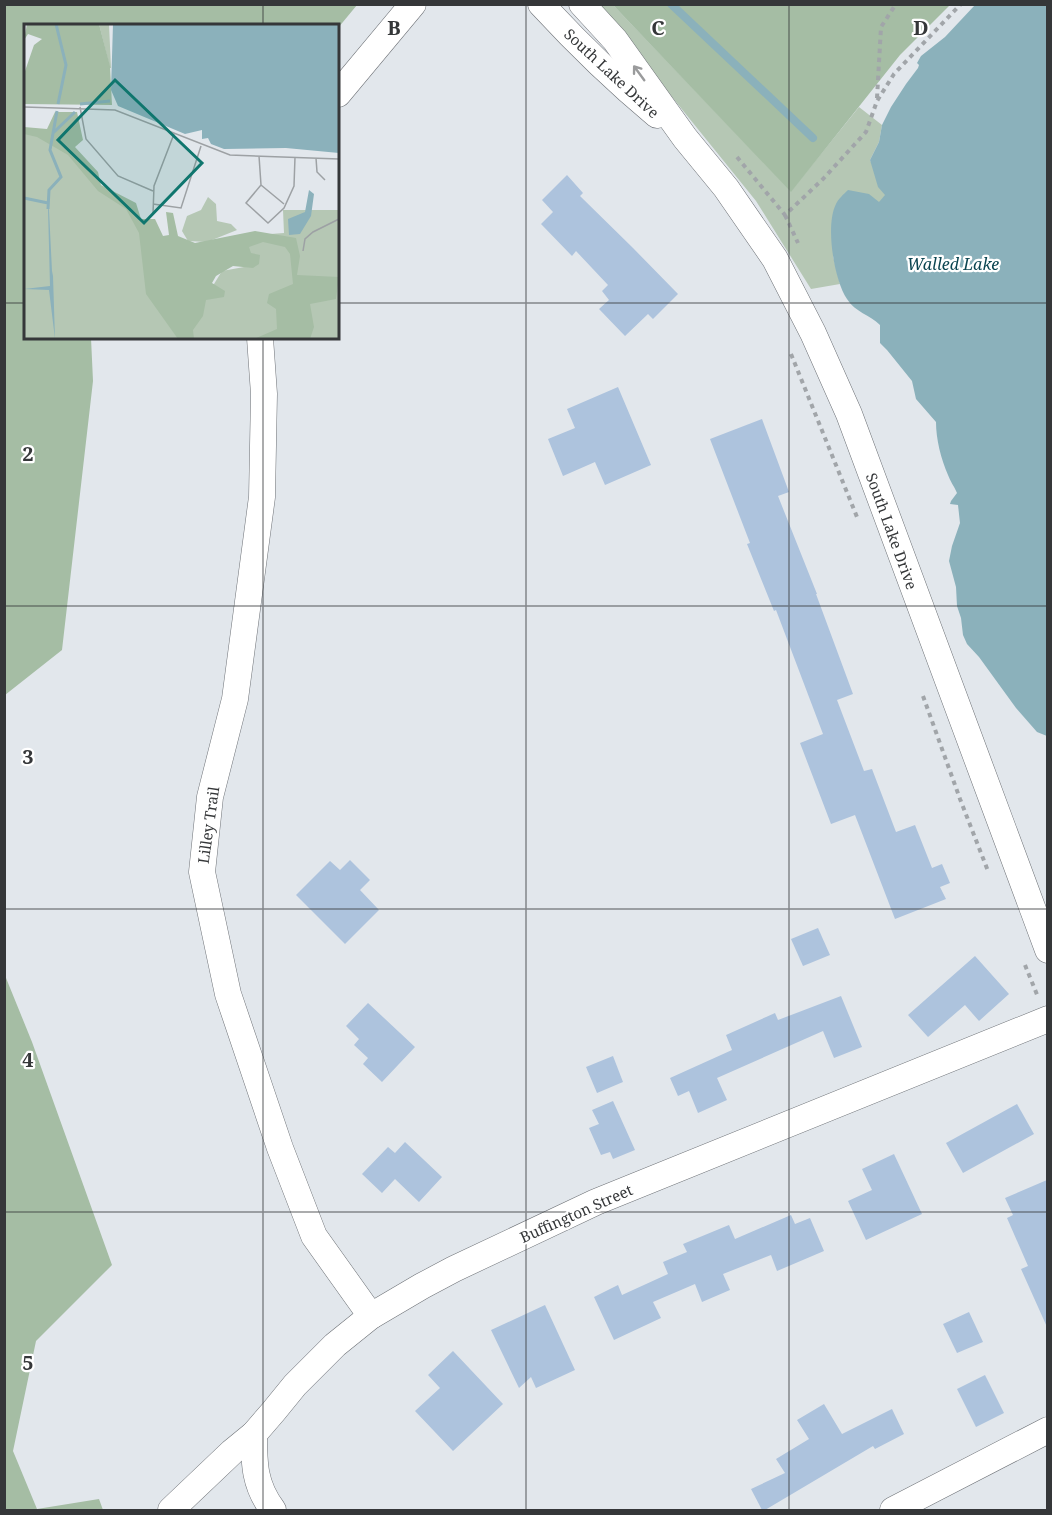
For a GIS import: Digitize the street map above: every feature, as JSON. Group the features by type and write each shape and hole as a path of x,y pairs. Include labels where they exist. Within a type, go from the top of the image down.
{"street":[{"path":"339,93 413,4"},
{"name":"South Lake Drive","path":"541,4 575,41 636,98 685,138"},
{"name":"South Lake Drive","path":"582,4 615,40 685,138 726,188 775,258 813,333 849,414 1047,950"},
{"name":"Lilley Trail","path":"260,339 264,394 262,497 235,699 210,797 202,872 228,994 280,1148 309,1225 314,1236 371,1316"},
{"name":"Buffington Street","path":"171,1510 254,1434 295,1385 335,1345 371,1316 454,1269 596,1202 1047,1020"},
{"path":"893,1510 1047,1431"},
{"path":"254,1434 254,1468 264,1498 273,1510"}],"path":[{"path":"877,101 881,27 896,4"},
{"path":"731,153 740,159 785,215 823,179 866,132 877,101 894,74 961,4"},
{"path":"790,351 861,527"},
{"path":"920,687 989,873"},
{"path":"1022,957 1047,1020"}],"green space":[{"path":"5,4 357,5 339,27 339,24 24,24 24,339 91,339 93,381 62,650 5,695"},
{"path":"592,5 613,5 791,191 859,107 882,125 879,142 870,160 886,195 833,256 840,284 811,289 756,201 626,40"},
{"path":"613,5 950,5 900,55 791,192"},
{"path":"4,973 32,1042 112,1265 36,1341 13,1451 37,1509 99,1499 103,1510 5,1510"}],"water":[{"name":"Walled Lake","path":"975,5 1047,5 1047,736 1037,732 1016,708 967,644 963,635 956,587 949,561 960,523 958,505 950,504 957,493 941,456 936,422 916,399 912,381 880,343 880,325 854,307 847,299 838,279 832,252 831,225 833,213 841,197 848,190 869,194 879,202 885,195 878,187 870,160 891,107 918,68 917,63 921,56 945,37"}],"building":[{"path":"567,175 583,193 580,196 678,294 653,319 648,314 625,336 599,309 609,300 602,291 608,285 576,251 572,256 541,224 553,212 542,200"},
{"path":"618,387 651,465 605,485 595,462 563,476 548,439 575,428 567,409"},
{"path":"762,419 789,492 778,496 853,694 837,700 864,771 872,769 896,832 915,825 932,868 942,864 950,883 940,887 946,899 895,919 855,815 831,824 800,743 823,734 776,610 774,611 747,544 750,543 710,439"},
{"path":"350,860 370,880 360,890 379,910 345,944 296,895 330,861 340,870"},
{"path":"818,928 830,955 803,966 791,939"},
{"path":"975,956 1009,994 979,1021 965,1005 928,1037 908,1015"},
{"path":"841,996 862,1047 834,1058 823,1031 717,1078 727,1100 698,1113 689,1091 678,1096 670,1078 732,1050 726,1035 775,1013 778,1020"},
{"path":"368,1003 415,1047 382,1082 363,1064 368,1058 354,1045 359,1039 346,1026"},
{"path":"613,1056 623,1082 597,1093 586,1067"},
{"path":"613,1101 635,1150 613,1159 610,1152 601,1155 589,1128 599,1124 592,1110"},
{"path":"1017,1104 1034,1134 963,1173 946,1143"},
{"path":"405,1142 442,1177 419,1202 395,1179 382,1193 362,1174 388,1147 395,1153"},
{"path":"894,1154 922,1214 866,1240 848,1201 872,1190 862,1169"},
{"path":"1047,1180 1047,1327 1021,1269 1028,1266 1007,1218 1013,1215 1005,1198"},
{"path":"791,1215 795,1224 810,1218 824,1251 777,1271 771,1255 723,1274 730,1290 702,1302 695,1284 653,1302 661,1318 614,1340 594,1297 618,1285 622,1295 668,1274 663,1262 687,1252 683,1244 729,1225 735,1239"},
{"path":"545,1305 575,1370 536,1388 531,1377 519,1388 491,1330"},
{"path":"969,1312 983,1342 957,1353 943,1324"},
{"path":"453,1351 503,1404 453,1451 415,1411 440,1388 428,1375"},
{"path":"985,1375 1004,1413 976,1427 957,1389"},
{"path":"824,1404 842,1434 892,1409 904,1434 875,1449 873,1446 762,1510 751,1489 785,1473 776,1459 809,1439 797,1420"}],"waterway":[{"path":"671,4 813,138"}]}
